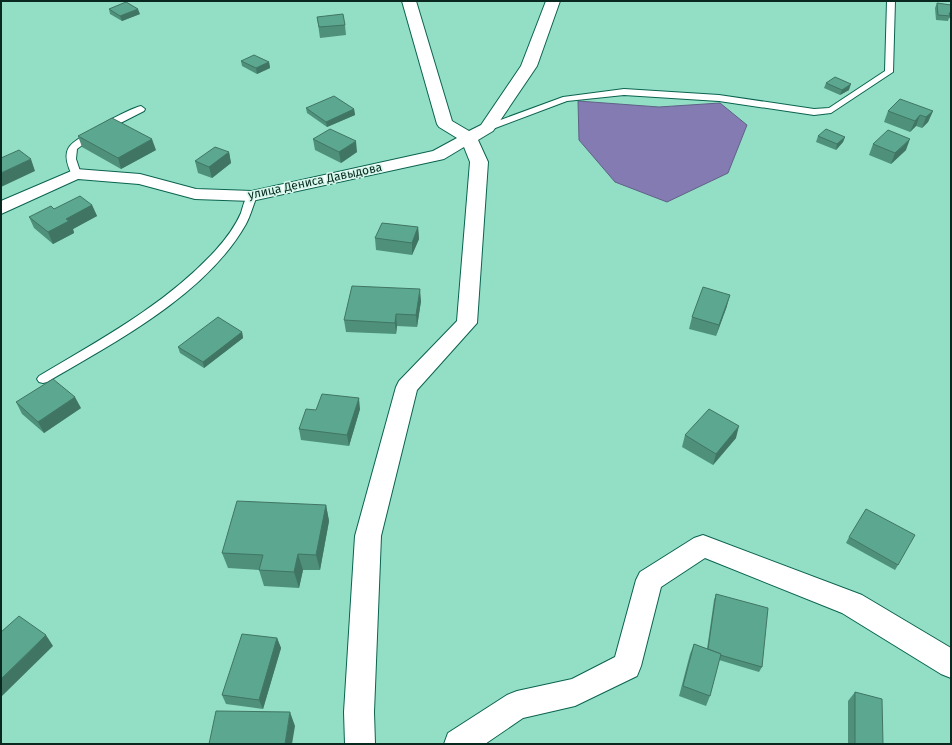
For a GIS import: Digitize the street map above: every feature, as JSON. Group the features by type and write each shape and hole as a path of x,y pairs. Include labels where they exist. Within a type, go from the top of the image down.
{"street":[{"path":"360,744 358,712 368,536 406,387 467,323 479,162 478,133 445,124 409,1"},
{"name":"улица Дениса Давыдова","path":"1,208 76,174 140,179 195,194 252,196 438,155 478,133 529,66 553,1"},
{"path":"458,744 517,706 575,692 627,666 649,580 703,546 852,604 951,664"}],"lane":[{"path":"478,133 566,98 624,92 719,98 814,112 831,110 889,72 891,1"},
{"path":"76,174 71,159 73,148 90,135 141,109"},
{"path":"43,379 139,321 186,285 218,255 240,226 252,196"}],"shaded area":[{"path":"578,101 659,107 720,103 747,125 728,173 667,202 615,182 579,140"}],"building":[{"path":"126,2 138,9 120,16 109,9"},
{"path":"937,3 951,5 951,13 949,13 950,16 938,15"},
{"path":"343,14 345,25 319,27 317,17"},
{"path":"254,55 269,62 256,68 241,61"},
{"path":"835,77 851,84 842,90 826,83"},
{"path":"334,96 354,109 326,122 306,108"},
{"path":"900,99 933,111 926,117 920,115 915,121 888,111"},
{"path":"112,118 152,139 118,158 78,136"},
{"path":"330,129 356,141 339,152 313,139"},
{"path":"826,129 845,137 837,144 818,136"},
{"path":"888,130 910,139 895,153 873,144"},
{"path":"215,147 229,152 209,167 195,161"},
{"path":"19,150 31,159 1,173 1,158"},
{"path":"80,196 92,205 66,219 69,221 48,232 29,217 51,206 54,209"},
{"path":"382,223 418,227 412,243 375,238"},
{"path":"352,286 420,289 416,315 396,314 395,323 344,320"},
{"path":"703,287 730,295 719,325 692,317"},
{"path":"218,317 242,332 203,362 178,347"},
{"path":"53,379 75,397 38,422 16,402"},
{"path":"322,394 359,398 347,435 299,429 306,409 316,410"},
{"path":"709,409 739,426 716,454 685,435"},
{"path":"237,501 326,505 316,555 298,554 294,572 259,570 263,555 222,553"},
{"path":"866,509 915,535 898,565 849,537"},
{"path":"716,594 768,608 762,667 720,655 721,654 708,649"},
{"path":"19,616 46,635 1,679 1,632"},
{"path":"242,634 277,638 259,700 222,695"},
{"path":"694,644 721,654 710,696 683,686"},
{"path":"855,692 882,699 883,744 855,744"},
{"path":"216,711 290,712 285,744 209,744"}]}
